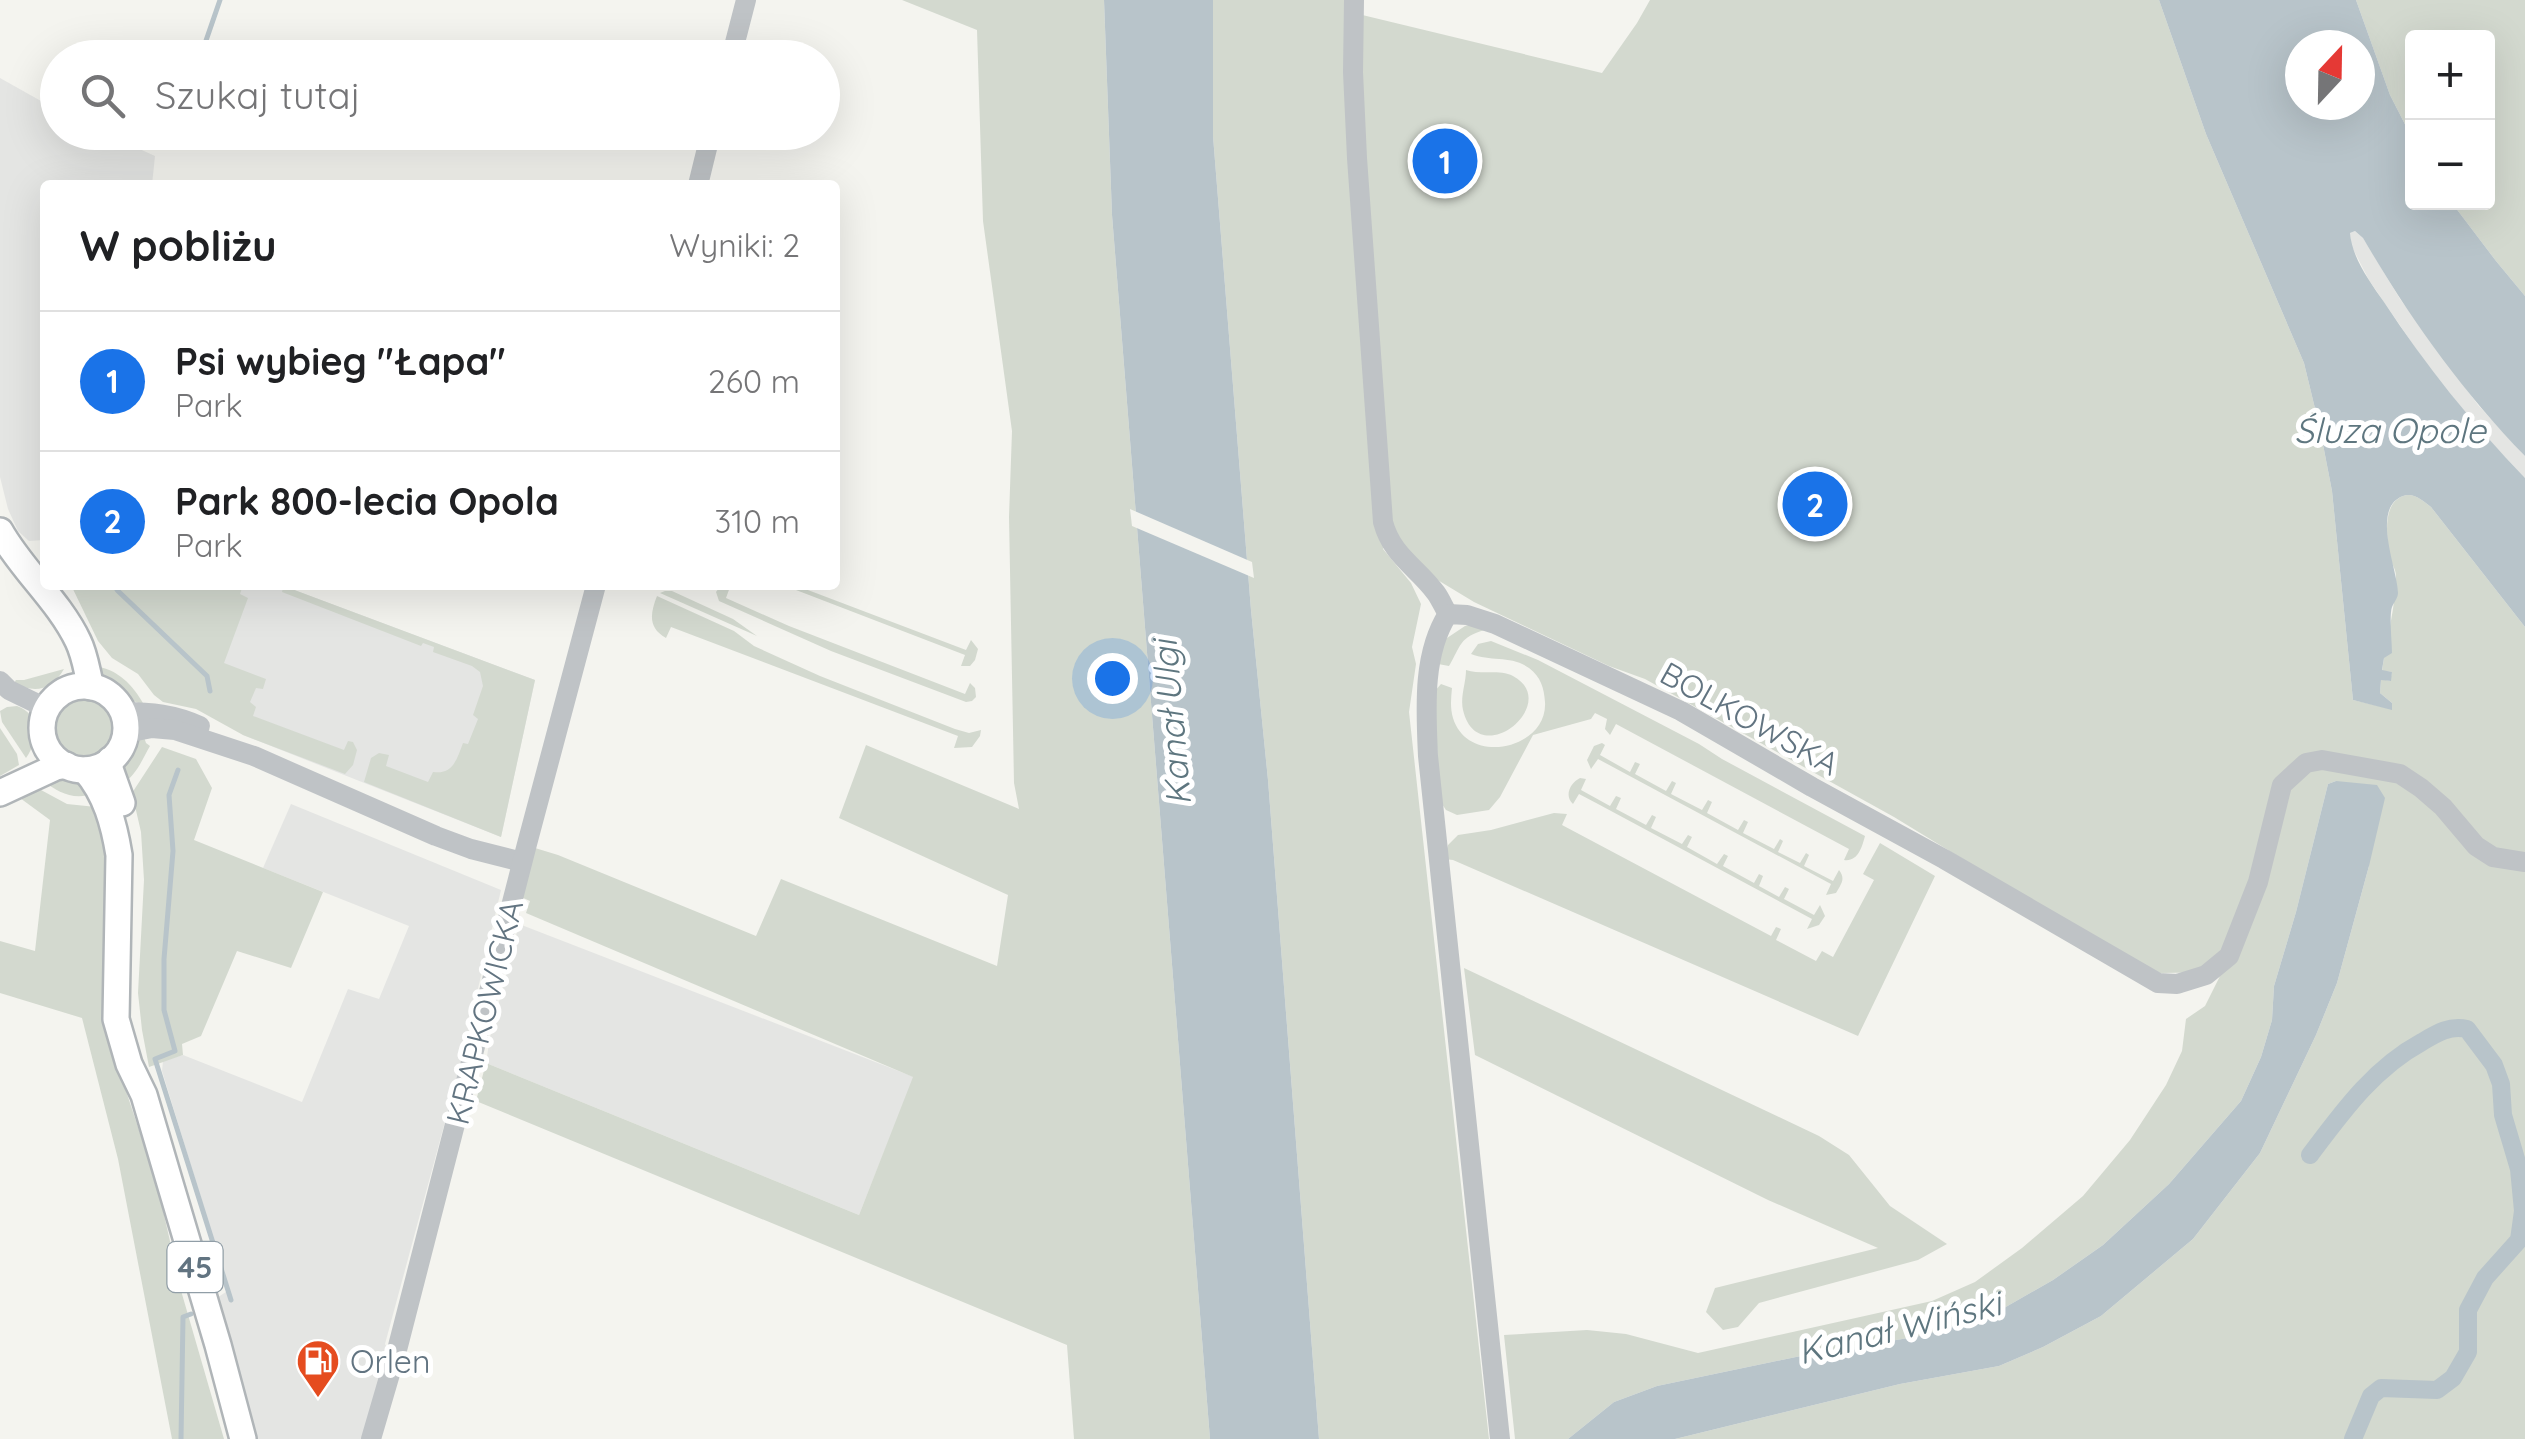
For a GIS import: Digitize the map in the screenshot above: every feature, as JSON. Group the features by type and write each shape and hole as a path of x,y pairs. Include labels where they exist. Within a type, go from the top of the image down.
{"main road":[{"path":"0,531 40,589"},
{"path":"0,562 66,647 70,663 68,695"},
{"path":"0,785 36,756 46,742 42,724 68,695 79,642 41,590"},
{"path":"0,793 56,767 95,768 110,760 122,746 124,722 112,696 68,695"},
{"name":"45","path":"46,742 55,758 96,783 115,829 119,855 116,1019 129,1064 144,1096"},
{"name":"45","path":"110,760 134,852 131,1013 144,1096 242,1439"}],"street":[{"path":"736,40 746,0"},
{"path":"1354,0 1356,141 1382,522 1394,549 1436,593 1448,614 1438,629 1426,705 1434,827 1500,1439"},
{"path":"699,180 707,150"},
{"name":"KRAPKOWICKA","path":"371,1439 595,590"},
{"name":"BOLKOWSKA","path":"1448,614 1495,624 1681,712 2158,983 2177,984 2206,976 2230,956 2258,882 2282,785 2306,763 2322,760 2400,774 2442,807 2476,846 2494,857 2525,862"},
{"path":"0,681 9,690 68,695"},
{"path":"124,722 175,730 254,756 436,836 522,862"}],"shaded area":[{"path":"902,0 1104,0 1112,215 1210,1439 1074,1439 1067,1345 476,1101 486,1063 859,1215 913,1077 526,913 530,901 521,897 535,848 756,936 781,879 997,966 1008,895 839,818 866,745 1019,809 1014,783 1009,517 1012,431 983,221 977,30"},
{"path":"1213,0 1354,0 1354,13 1602,73 1650,0 2159,0 2206,134 2304,363 2332,491 2353,700 2392,709 2392,703 2380,693 2381,679 2390,681 2392,672 2382,671 2396,576 2389,554 2387,521 2392,506 2403,496 2415,496 2431,507 2525,627 2525,1439 1675,1439 1900,1384 1999,1366 2101,1316 2193,1239 2260,1153 2337,983 2369,866 2336,781 2328,784 2274,986 2272,1020 2241,1101 2169,1184 2103,1245 2004,1308 1966,1322 1920,1336 1657,1386 1614,1402 1568,1439 1515,1439 1504,1335 1587,1330 1626,1334 1698,1353 1932,1301 1975,1282 2083,1196 2130,1140 2166,1085 2182,1051 2186,1019 2205,1006 2222,972 2160,973 2133,963 1894,817 1645,679 1474,602 1436,579 1387,538 1383,549 1411,583 1421,604 1412,647 1416,664 1409,712 1489,1439 1319,1439 1213,136"},
{"path":"2356,0 2525,0 2525,296 2457,210 2495,210 2495,30 2405,30 2405,124 2375,53 2375,30 2367,30"},
{"path":"0,78 40,100 40,150 142,150 155,156 153,180 40,180 40,540 29,541 18,531 0,477"},
{"path":"2355,231 2478,405 2525,456 2525,478 2475,425 2421,356 2369,280 2351,245 2350,233"},
{"path":"73,590 241,590 240,594 248,598 224,663 266,679 263,689 256,688 250,702 256,707 253,716 344,750 348,741 353,742 357,750 353,765 345,774 243,735 196,709 163,702 138,674 112,658 98,641"},
{"path":"135,590 294,590 535,680 501,837 243,735"},
{"path":"294,590 535,680 501,837 364,782 371,758 379,753 389,755 386,766 428,782 433,772 450,768 463,743 468,744 478,719 473,715 483,686 480,672 433,652 434,647 423,643 421,646 282,592"},
{"path":"729,590 726,598 789,626 965,694 970,683 976,697 966,702 831,651 719,601 716,592"},
{"path":"796,590 808,590 966,650 971,640 978,649 970,666 961,666 965,655"},
{"path":"665,591 733,619 757,636 660,593"},
{"path":"657,596 820,676 955,729 969,733 981,730 980,736 972,747 954,748 958,736 671,627 666,638 652,620"},
{"path":"1476,624 1485,630 1465,639 1449,666 1438,664 1444,640 1465,626"},
{"path":"1491,641 1538,660 1865,836 1859,853 1844,860 1849,849 1616,724 1610,735 1605,729 1607,719 1595,713 1591,719 1533,735 1489,810 1457,815 1446,810 1440,801 1434,692 1441,684 1452,688 1453,718 1461,733 1474,743 1489,747 1521,741 1543,718 1544,692 1533,671 1515,661 1471,654 1478,644"},
{"path":"94,666 124,679 144,705 116,690"},
{"path":"64,669 54,682 42,688 14,683 16,680"},
{"path":"1466,670 1508,674 1526,688 1528,702 1512,727 1499,734 1484,735 1472,728 1462,705"},
{"path":"85,699 106,707 114,728 106,749 85,757 64,749 56,728 64,707"},
{"path":"17,706 34,721 35,736 26,758 2,722 0,711"},
{"path":"0,728 17,754 19,765 0,776"},
{"path":"144,737 150,746 135,772 122,783 126,757"},
{"path":"1605,745 1600,755 1630,772 1635,762 1640,764 1635,774 1666,791 1672,781 1676,783 1671,794 1702,810 1708,800 1712,802 1707,813 1738,830 1744,820 1748,822 1743,833 1774,849 1780,839 1783,841 1778,852 1800,863 1806,853 1809,855 1804,866 1833,881 1839,870 1842,879 1836,893 1826,895 1831,884 1598,759 1591,769 1587,760 1594,746"},
{"path":"162,747 196,759 212,788 194,840 323,892 291,968 237,951 201,1036 182,1044 183,1055 149,1067 138,993 144,880 141,832 132,793"},
{"path":"71,774 81,778 95,793 67,794 42,780"},
{"path":"1580,778 1586,779 1581,790 1610,806 1616,796 1621,798 1616,809 1646,825 1652,815 1656,817 1651,828 1682,844 1688,835 1692,837 1687,847 1717,864 1724,854 1728,856 1723,866 1754,883 1759,874 1763,876 1759,886 1779,897 1785,887 1789,889 1784,899 1814,915 1820,905 1825,916 1819,925 1807,929 1812,919 1598,804 1579,794 1573,804 1569,790"},
{"path":"41,790 67,804 96,807 107,852 106,1011 125,1088 157,1184 182,1294 224,1439 172,1439 118,1159 82,1018 0,993 0,941 35,951 50,820 20,798"},
{"path":"291,804 501,890 459,1070 385,1344 394,1361 371,1439 243,1439 206,1305 229,1290 162,1071 163,1061 183,1055 302,1102 348,989 379,999 409,926 263,868"},
{"path":"1554,813 1567,814 1562,825 1771,936 1776,927 1781,929 1776,940 1816,961 1822,951 1833,957 1874,880 1863,874 1880,843 1935,876 1858,1036 1444,859 1448,845 1458,835"},
{"path":"519,924 914,1077 859,1215 486,1063"},
{"path":"1464,968 1819,1136 1849,1155 1890,1206 1947,1244 1918,1260 1759,1303 1738,1327 1723,1330 1706,1312 1715,1288 1878,1248 1768,1200 1475,1055"}],"water":[{"name":"Kanał Ulgi","path":"1104,0 1213,0 1213,136 1319,1439 1210,1439 1112,215"},
{"name":"Śluza Opole","path":"2159,0 2356,0 2367,30 2285,30 2285,120 2375,120 2375,53 2405,124 2405,210 2457,210 2525,296 2525,456 2437,352 2363,238 2355,231 2350,233 2362,269 2416,349 2525,478 2525,627 2431,507 2411,495 2393,503 2387,526 2398,593 2391,611 2392,653 2384,658 2382,670 2392,672 2391,681 2381,680 2380,693 2392,703 2392,710 2353,700 2332,491 2304,363 2206,134"},
{"path":"2336,781 2377,785 2385,798 2337,983 2260,1153 2193,1239 2101,1316 1999,1366 1900,1384 1675,1439 1568,1439 1614,1402 1657,1386 1920,1336 1966,1322 2004,1308 2103,1245 2169,1184 2241,1101 2272,1020 2274,986 2328,784"}],"pier":[{"path":"1130,509 1252,562 1254,578 1132,526"}],"waterway":[{"path":"206,40 220,0"},
{"path":"117,590 207,676 210,691"},
{"path":"178,770 169,795 173,851 164,959 164,1010 175,1051 155,1059 231,1300"},
{"path":"2310,1155 2374,1078 2438,1033 2467,1029 2494,1065 2519,1169 2523,1211 2519,1240 2485,1278 2468,1310 2468,1352 2453,1378 2437,1390 2381,1388 2371,1396 2353,1439"},
{"path":"181,1439 183,1317 191,1314"}],"place":[{"name":"Psi wybieg \"Łapa\"","path":"1445,161"},
{"name":"Park 800-lecia Opola","path":"1815,504"},
{"name":"Orlen","path":"318,1399"}],"water label":[{"name":"Kanał Wiński","path":"1899,1327"}]}
